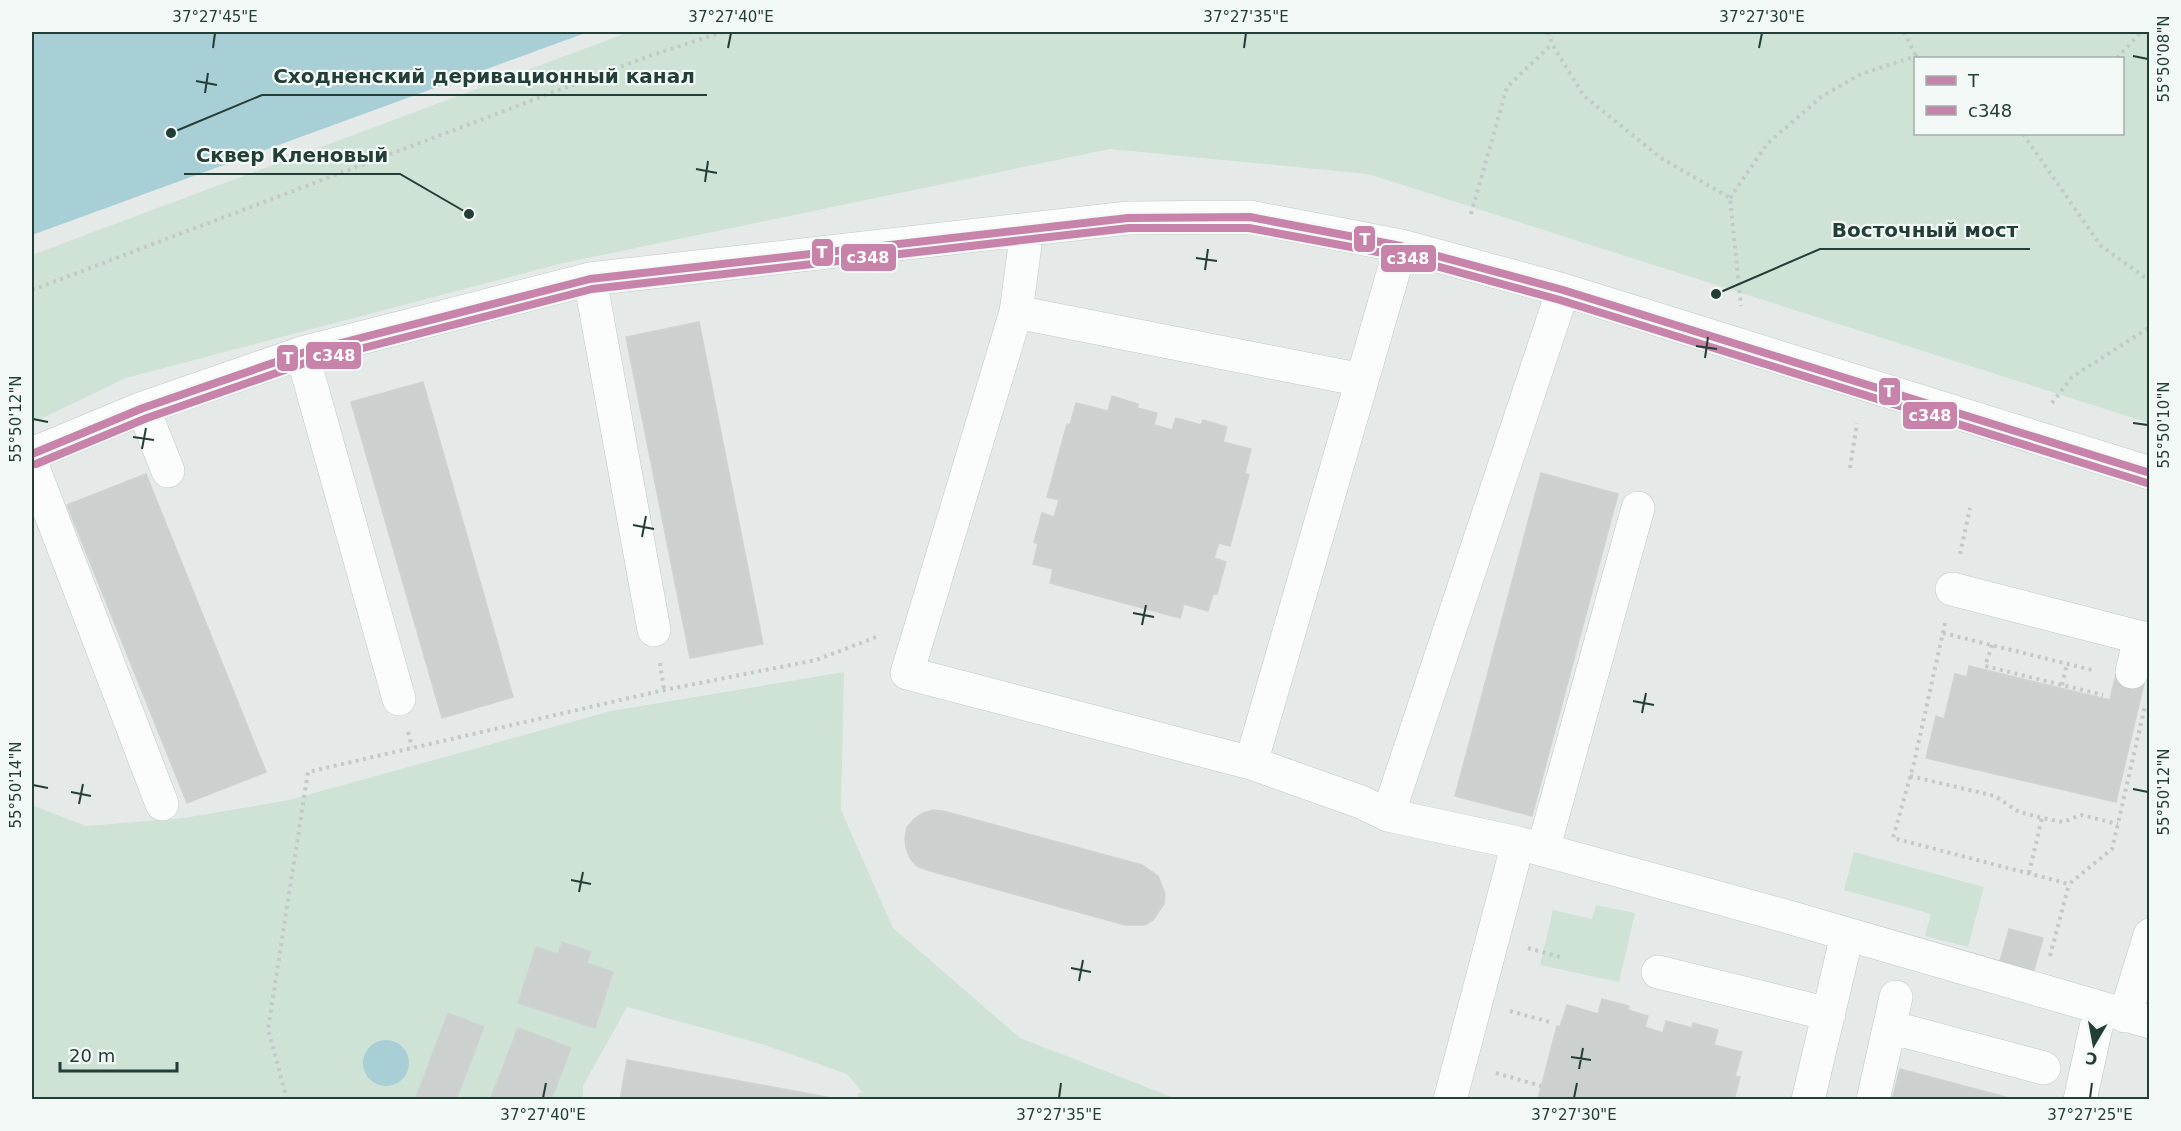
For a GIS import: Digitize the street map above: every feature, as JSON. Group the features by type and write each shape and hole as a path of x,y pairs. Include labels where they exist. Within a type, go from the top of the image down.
{"street":[{"path":"32,454 143,408 303,353 590,279 1128,218 1250,217 1401,246 1563,290 2150,473"},
{"path":"1027,230 1016,312 907,673 1251,763 1361,802 1388,814 1531,847 1847,935 2125,1016"},
{"path":"1251,763 1401,246"},
{"path":"590,279 654,630"},
{"path":"1388,814 1563,290"},
{"path":"1016,312 1362,380"},
{"path":"303,353 399,699"},
{"path":"143,408 168,471"},
{"path":"32,465 162,804"},
{"path":"1450,1100 1638,508"},
{"path":"1952,590 2145,638 2122,684"},
{"path":"1808,1100 1847,935"},
{"path":"2080,1100 2125,1016 2146,956"},
{"path":"1658,972 1828,1014"},
{"path":"1873,1100 1893,1012 2044,1068"}],"path":[{"path":"32,290 650,56 723,32"},
{"path":"1548,32 1552,44 1584,96 1661,158 1730,198"},
{"path":"1904,32 1916,56"},
{"path":"2118,57 2141,32"},
{"path":"1471,214 1507,87 1552,44"},
{"path":"1741,306 1730,198 1767,144 1821,97 1861,74 1916,56 1920,57"},
{"path":"2024,135 2101,246 2150,281"},
{"path":"2052,404 2072,377 2150,327"},
{"path":"1850,468 1857,423"},
{"path":"1970,508 1910,776 1893,838 2069,884"},
{"path":"287,1100 268,1029 308,772 664,690 816,660 922,620"},
{"path":"1943,633 2097,671 2122,684"},
{"path":"1992,645 1985,666 2106,696 2122,684"},
{"path":"2062,685 2067,663"},
{"path":"2041,992 2069,884 2112,849 2118,824 2122,684"},
{"path":"1910,776 1995,796 2019,812 2042,818 2063,822 2081,815 2118,824"},
{"path":"2029,873 2042,818"},
{"path":"1524,947 1564,958"},
{"path":"1506,1010 1553,1023"},
{"path":"1490,1071 1541,1086"}],"green space":[{"path":"629,32 2149,32 2149,423 1368,174 1110,149 559,264 126,378 32,423 32,255"},
{"path":"844,672 841,810 893,928 1020,1038 1177,1099 857,1099 858,1093 863,1093 847,1074 765,1045 627,1007 583,1086 583,1099 32,1099 32,805 86,826 184,818 289,800 611,711"},
{"path":"1854,852 1984,887 1968,947 1925,936 1931,914 1844,890"},
{"path":"1596,905 1635,913 1619,982 1540,965 1553,910 1592,919"}],"water":[{"path":"32,32 588,32 32,235"},
{"path":"386,1040 402,1047 409,1063 402,1079 386,1086 370,1079 363,1063 370,1047"}],"building":[{"path":"699,322 763,644 690,658 626,337"},
{"path":"423,382 513,697 442,718 351,402"},
{"path":"1112,396 1138,404 1137,408 1157,413 1154,425 1172,430 1176,418 1201,425 1203,420 1227,427 1223,442 1251,449 1245,473 1249,475 1230,546 1219,543 1214,558 1226,562 1217,594 1213,594 1208,611 1184,604 1180,618 1050,583 1053,569 1033,564 1038,544 1034,542 1042,513 1054,517 1059,500 1047,497 1067,424 1070,425 1076,403 1108,411"},
{"path":"1541,473 1618,494 1532,816 1455,796"},
{"path":"146,474 266,772 187,803 67,505"},
{"path":"1969,666 2110,700 2117,669 2146,675 2116,802 1926,758 1936,716 1944,719 1955,674 1967,677"},
{"path":"933,810 1142,865 1158,876 1165,894 1164,904 1153,920 1145,925 1125,925 917,866 910,858 906,848 907,827 923,813"},
{"path":"2009,929 2043,938 2034,970 2000,961"},
{"path":"562,942 591,952 587,963 613,972 595,1028 518,1003 536,947 558,954"},
{"path":"1602,999 1629,1006 1628,1010 1648,1016 1645,1027 1663,1033 1666,1021 1692,1028 1693,1023 1718,1030 1714,1045 1742,1052 1735,1076 1740,1077 1734,1100 1538,1099 1557,1026 1560,1027 1567,1005 1598,1014"},
{"path":"448,1013 484,1027 456,1100 415,1100"},
{"path":"518,1028 571,1048 551,1100 490,1100"},
{"path":"627,1060 842,1100 620,1100"},
{"path":"1900,1069 2017,1100 1892,1100"}],"transit line":[{"name":"Т","path":"32,454 143,408 302,353 590,279 1128,218 1250,217 1401,246 1563,290 2150,473"},
{"name":"с348","path":"36,464 147,418 305,363 592,289 1129,228 1249,228 1399,256 1560,300 2147,483"}],"place":[{"name":"Сходненский деривационный канал","path":"171,133"},
{"name":"Сквер Кленовый","path":"469,214"},
{"name":"Восточный мост","path":"1716,294"}]}
